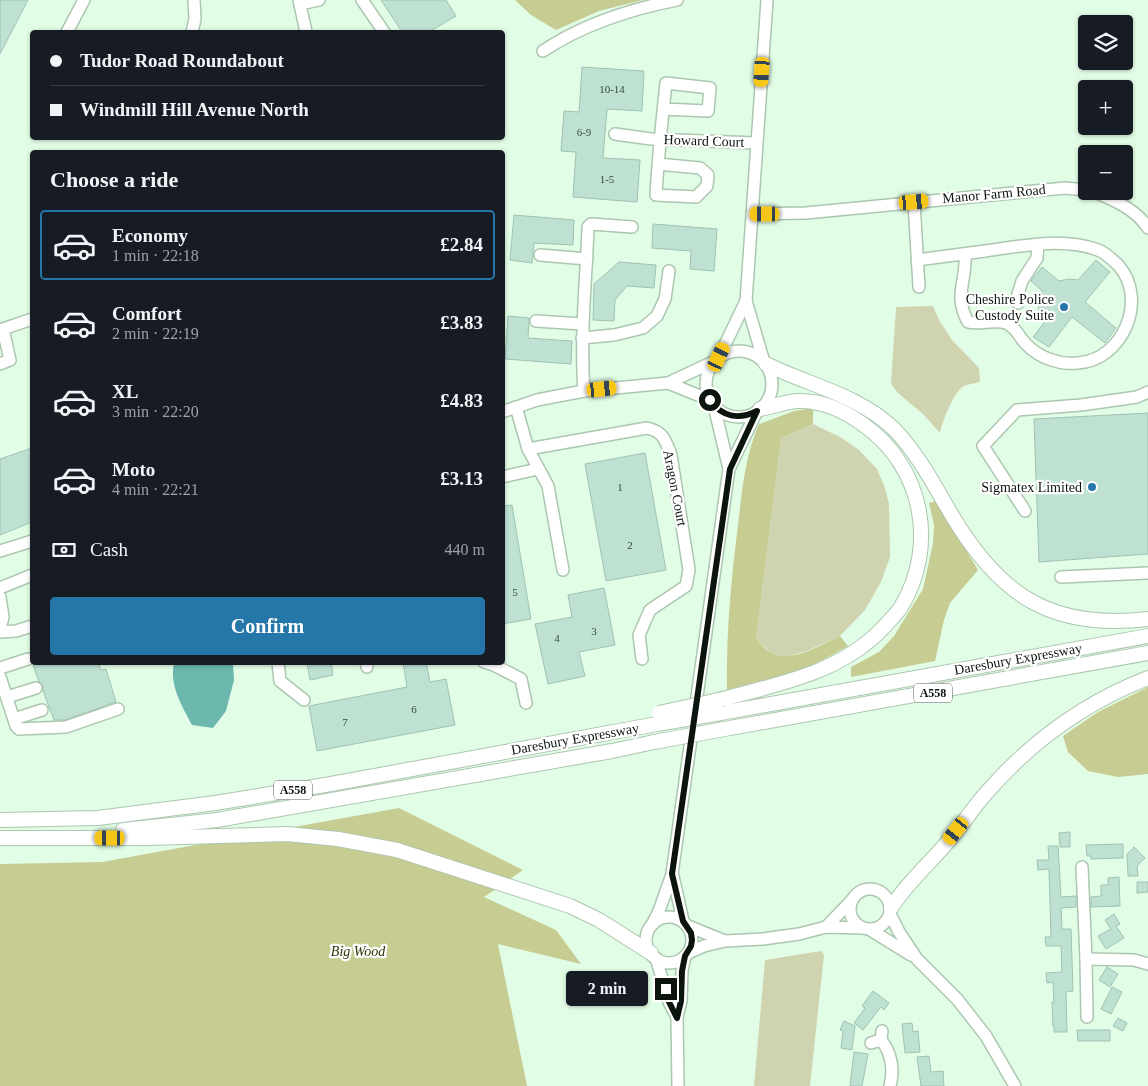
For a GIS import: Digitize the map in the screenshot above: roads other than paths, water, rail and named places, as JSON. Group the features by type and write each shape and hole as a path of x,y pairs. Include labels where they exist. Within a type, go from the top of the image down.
{"main road":[{"path":"765,363 791,376 853,400 873,412 892,428 907,444 929,476 972,546 1005,584 1025,598 1049,610 1070,616 1095,620 1131,621 1148,619"},
{"path":"722,706 822,670 852,654 879,631 900,609 912,586 920,557 922,530 916,498 907,473 892,450 875,433 855,418 834,408 812,402 796,401 759,410"},
{"name":"Daresbury Expressway","path":"0,820 98,818 215,803 331,784 584,737 722,706 1148,636"},
{"name":"Daresbury Expressway","path":"0,838 127,830 216,820 612,751 1148,653"},
{"path":"890,911 901,892 946,844 986,792 1016,760 1042,738 1080,711 1124,687 1148,678"},
{"path":"0,838 147,838 287,834 338,839 397,850 570,906 599,920 653,956"}],"street":[{"path":"68,30 84,0"},
{"path":"192,30 195,19 194,0"},
{"path":"306,30 299,2 319,0"},
{"path":"362,0 383,30"},
{"path":"543,50 565,37 609,19 650,5 677,0"},
{"path":"668,383 712,403 730,416 739,417 749,416 759,410 767,402 771,393 770,373 765,363 746,301 767,0"},
{"path":"658,164 700,168 708,176 707,186 696,197 656,194 658,164 655,140 663,109"},
{"name":"Howard Court","path":"615,134 655,140 756,143"},
{"name":"Manor Farm Road","path":"752,214 806,213 1065,188 1078,189"},
{"path":"1114,200 1132,211 1148,228"},
{"path":"914,202 919,287"},
{"path":"584,391 582,324 588,227 591,224 632,228"},
{"path":"917,260 1018,246 1067,243 1083,246 1100,251 1113,260 1122,270 1133,300 1131,318 1122,336 1110,350 1096,359 1079,363 1058,363 1042,356 1026,345 1015,329 1007,323 975,324 968,322 961,306 960,292 965,273 965,254"},
{"path":"1018,303 1018,294 1022,281 1037,258 1038,245"},
{"path":"540,255 587,259"},
{"path":"582,338 614,335 643,328 657,316 665,299 669,271"},
{"path":"730,469 712,403 706,390 706,379 709,369 717,359 746,301"},
{"path":"0,364 10,360 1,330 30,320"},
{"path":"536,320 582,324"},
{"path":"505,411 537,400 584,391 668,383 728,352 747,352 756,355 765,363"},
{"path":"1025,511 983,446 1018,410 1081,405 1138,397 1148,392"},
{"path":"516,407 528,449 548,486 563,570"},
{"path":"677,1018 669,1002 647,939 672,874 730,469 759,410"},
{"name":"Aragon Court","path":"528,449 647,428 657,431 664,437 671,455 689,570 686,586 650,610 640,635 642,659"},
{"path":"505,476 538,469"},
{"path":"0,551 30,541"},
{"path":"1061,577 1148,573"},
{"path":"0,588 30,576"},
{"path":"0,597 3,617 0,631 16,631 30,627"},
{"path":"0,668 28,659"},
{"path":"278,665 280,681 304,700"},
{"path":"494,665 521,679 526,703"},
{"path":"0,677 19,729 71,726 118,709"},
{"path":"7,697 36,688"},
{"path":"14,719 42,710"},
{"path":"1082,868 1087,1016"},
{"path":"672,874 685,924 692,940 682,971 681,1001 677,1018 678,1086"},
{"path":"826,927 862,891 875,890 886,896 899,932 917,958 957,999 986,1036 1015,1086"},
{"path":"853,899 850,911 854,922 917,958"},
{"path":"653,956 668,962 680,960 687,954 704,946 725,941 763,939 799,934 826,927 875,929 885,924 890,911"},
{"path":"652,925 663,918 670,917 725,941"},
{"path":"1086,958 1134,960 1148,964"},
{"path":"878,1038 886,1046 892,1064 890,1086"}],"water":[{"path":"174,665 233,665 234,680 226,711 213,728 192,725 175,687"}],"place":[{"name":"Cheshire Police Custody Suite","path":"1064,307"},
{"name":"Sigmatex Limited","path":"1092,487"}],"park label":[{"name":"Big Wood","path":"358,951"}]}
